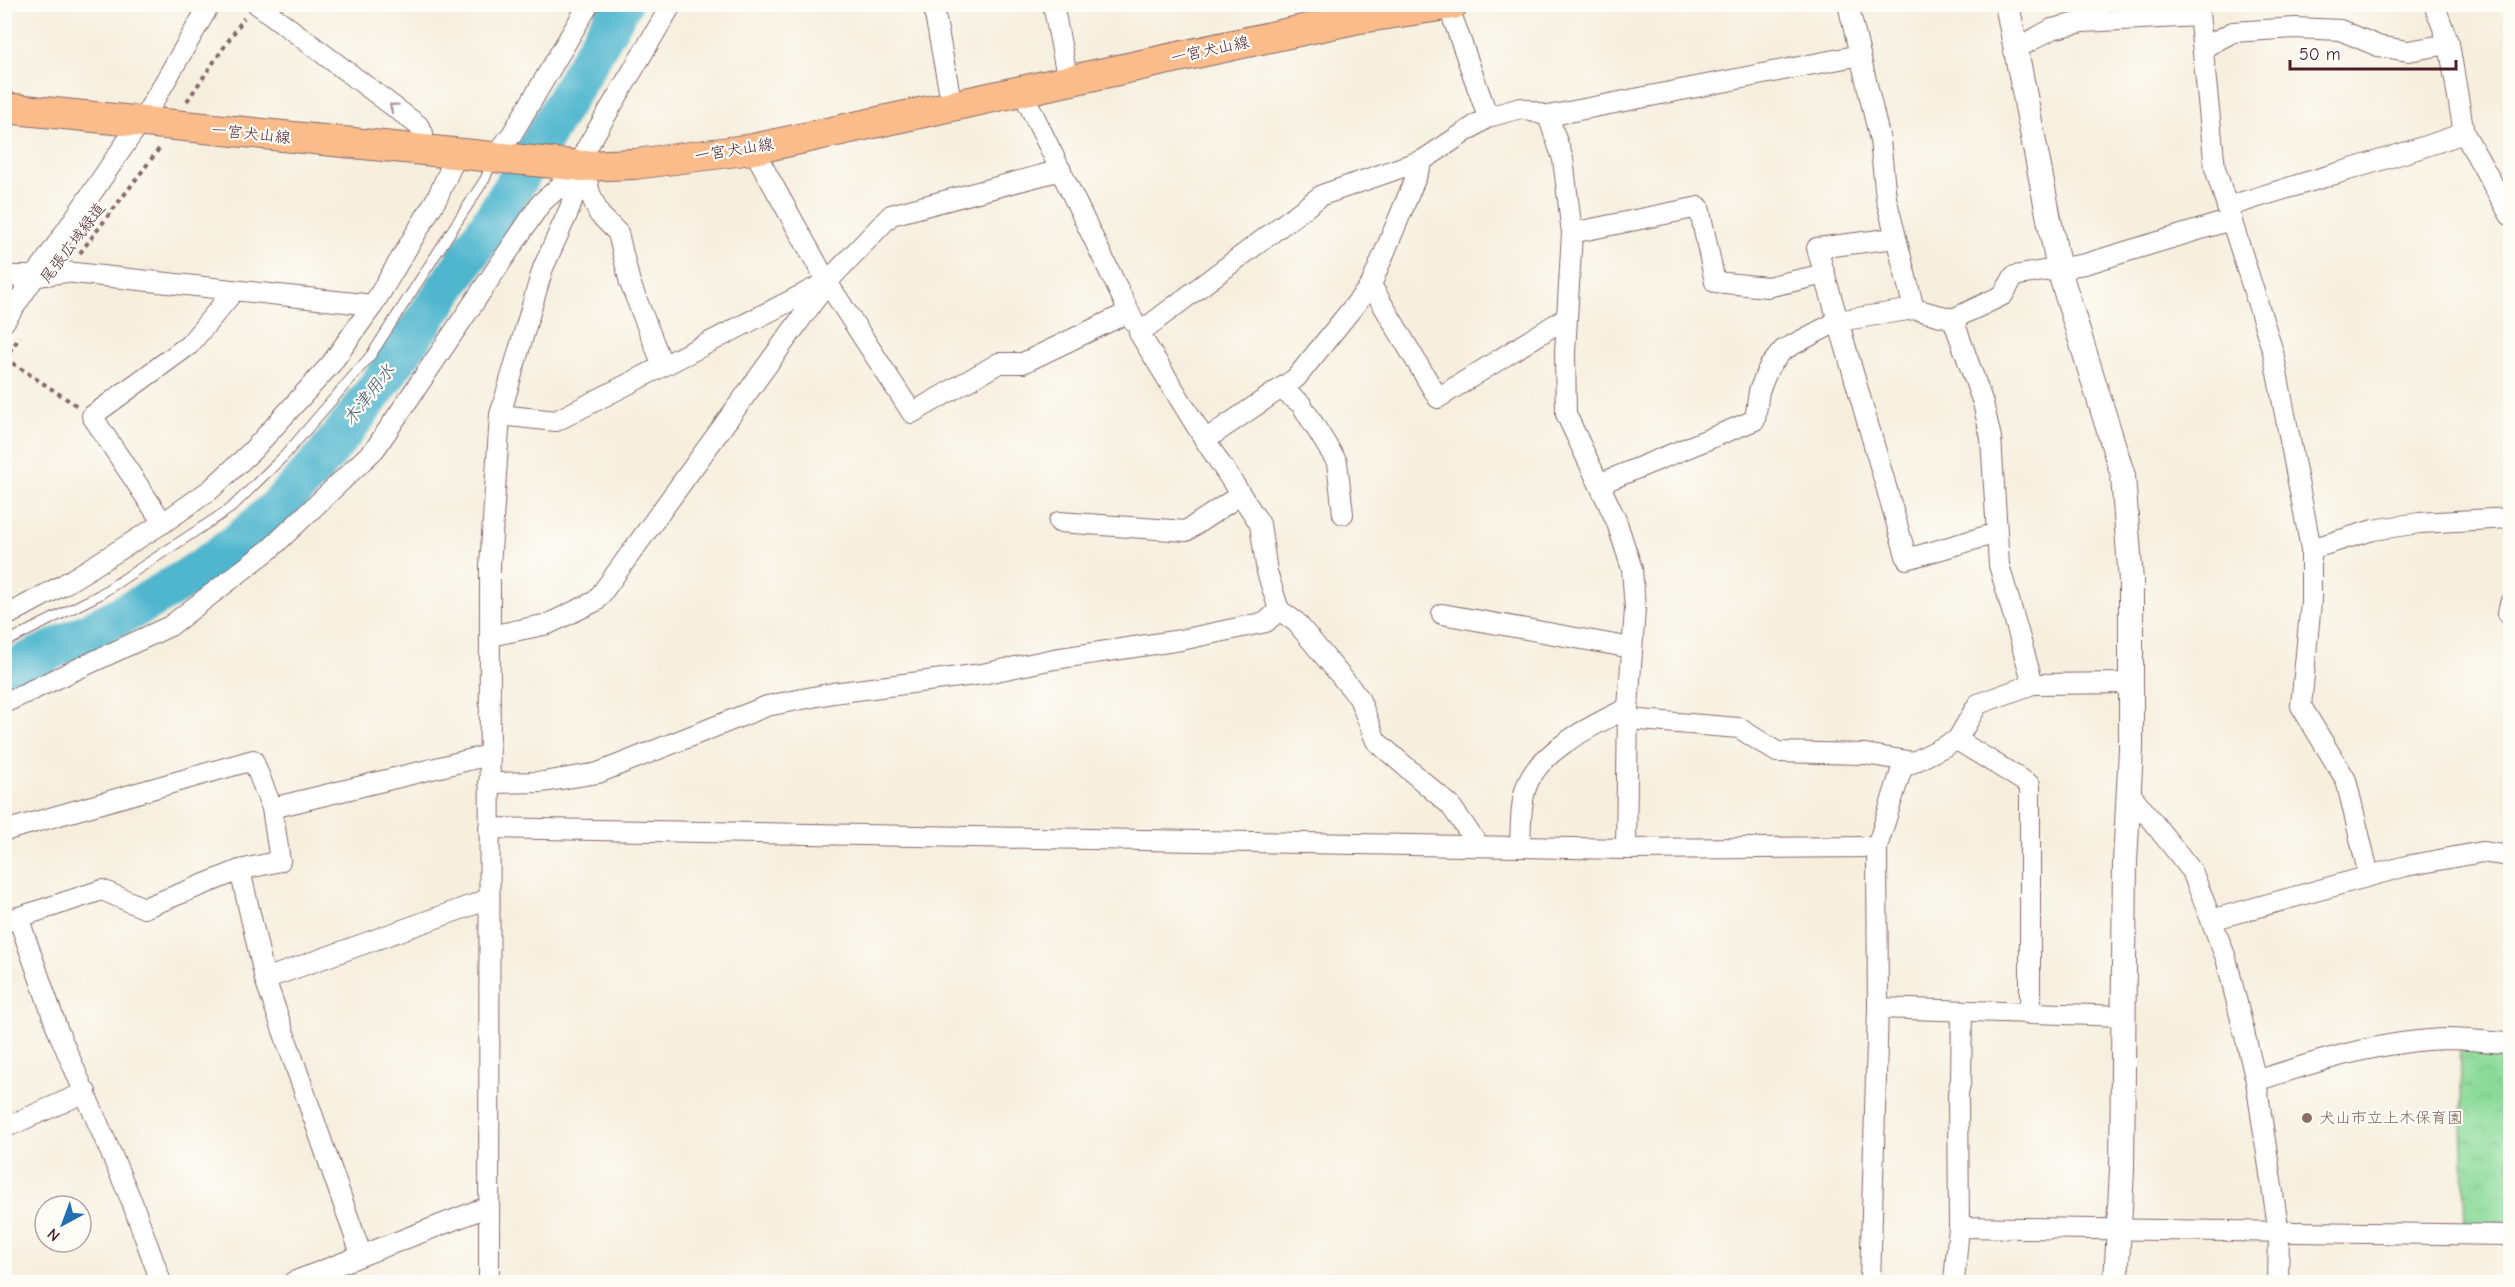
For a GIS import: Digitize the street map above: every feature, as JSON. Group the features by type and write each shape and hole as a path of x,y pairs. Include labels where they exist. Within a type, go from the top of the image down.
{"main road":[{"name":"一宮犬山線","path":"4,108 583,166 635,164 753,148 952,106 1068,81 1353,12 1453,4"}],"street":[{"path":"4,322 38,276 141,121 210,4"},
{"path":"494,158 512,134 589,4"},
{"path":"489,1282 487,1207 490,565 500,415 543,268 570,208 586,149 672,4"},
{"path":"933,4 952,106"},
{"path":"1053,4 1068,81"},
{"path":"1848,4 1880,140 1886,198 1914,309"},
{"path":"2007,4 2059,270 2124,476 2131,581 2131,683 2122,1170 2117,1229 2116,1282"},
{"path":"2434,4 2449,44 2464,133 2511,215"},
{"path":"1448,5 1488,117"},
{"path":"252,9 418,125 423,133 422,151"},
{"path":"2016,48 2052,29 2082,22 2199,10 2215,168 2273,352 2311,549 2311,602 2301,706 2346,780 2369,876"},
{"path":"2203,48 2233,32 2295,28 2340,30 2378,46 2408,51 2449,44"},
{"path":"1138,333 1322,195 1423,160 1488,117 1521,108 1548,116 1860,56"},
{"path":"1022,91 1138,333 1204,440 1260,524 1266,572 1279,610 1296,622 1359,698 1376,741 1450,805 1479,846"},
{"path":"1548,116 1563,159 1572,233 1567,317 1566,414 1616,520 1632,569 1635,609 1628,714 1626,849"},
{"path":"1599,484 1755,420 1759,391 1769,367 1783,350 1838,321 1914,309 1953,319 2003,295 2014,276 2059,270 2229,214 2305,182 2389,160 2464,133"},
{"path":"753,148 827,282 912,413 999,363 1023,363 1129,312"},
{"path":"4,617 63,585 163,523 210,490 252,451 331,364 373,304 437,198 457,154"},
{"path":"1204,440 1296,378 1371,285 1423,160"},
{"path":"583,166 590,193 599,214 618,233 630,283 663,366"},
{"path":"4,703 170,626 270,549 375,449 541,203 583,166"},
{"path":"490,636 548,624 596,601 827,282 891,215 1061,170"},
{"path":"1572,233 1699,207 1715,282 1767,286 1825,274"},
{"path":"1895,238 1816,248 1907,559 1997,533"},
{"path":"4,276 38,276 65,272 373,304"},
{"path":"500,415 556,421 827,282"},
{"path":"1371,285 1438,398 1567,317"},
{"path":"163,523 92,416 189,345 234,291"},
{"path":"1953,319 1983,403 1991,438 1999,565 2033,684"},
{"path":"1281,388 1301,404 1337,462 1343,514"},
{"path":"1059,522 1186,531 1240,495"},
{"path":"2311,549 2373,530 2419,523 2511,518"},
{"path":"489,783 543,782 598,773 767,706 833,693 982,674 1054,659 1181,640 1266,622 1279,610"},
{"path":"1442,614 1632,648"},
{"path":"1870,1282 1878,1008 1877,847 1902,768 1957,740 1978,704 2033,684 2131,683"},
{"path":"1520,847 1525,791 1531,777 1547,759 1583,729 1628,714 1739,728 1778,752 1865,753 1914,762"},
{"path":"1957,740 2030,785 2030,1014"},
{"path":"272,808 489,755"},
{"path":"4,831 253,760 272,808 280,861 240,870 144,908 102,890 11,920 132,1202 161,1282"},
{"path":"2129,792 2192,871 2226,958 2256,1081 2279,1233 2278,1282"},
{"path":"489,828 1626,849 1877,847"},
{"path":"2211,920 2406,866 2482,852 2511,856"},
{"path":"240,870 265,979 361,1254"},
{"path":"265,979 489,899"},
{"path":"1878,1008 2124,1016"},
{"path":"1954,1282 1959,1227 1958,1093 1961,1080 1962,1012"},
{"path":"2256,1081 2311,1063 2381,1046 2446,1039 2511,1043"},
{"path":"4,1128 86,1092"},
{"path":"293,1282 487,1207"},
{"path":"1959,1227 2511,1235"}],"lane":[{"path":"4,643 99,595 221,514 285,455 371,355 485,179 494,158"}],"path":[{"path":"180,111 252,9"},
{"name":"尾張広域緑道","path":"65,272 163,144"},
{"path":"25,329 5,358 92,416"}],"green space":[{"path":"2460,1043 2510,1052 2510,1226 2465,1228"}],"waterway":[{"name":"木津用水","path":"4,673 102,625 197,571 227,551 255,528 301,483 362,408 477,243 529,162 622,4"}],"place":[{"name":"犬山市立上木保育園","path":"2307,1118"}]}
